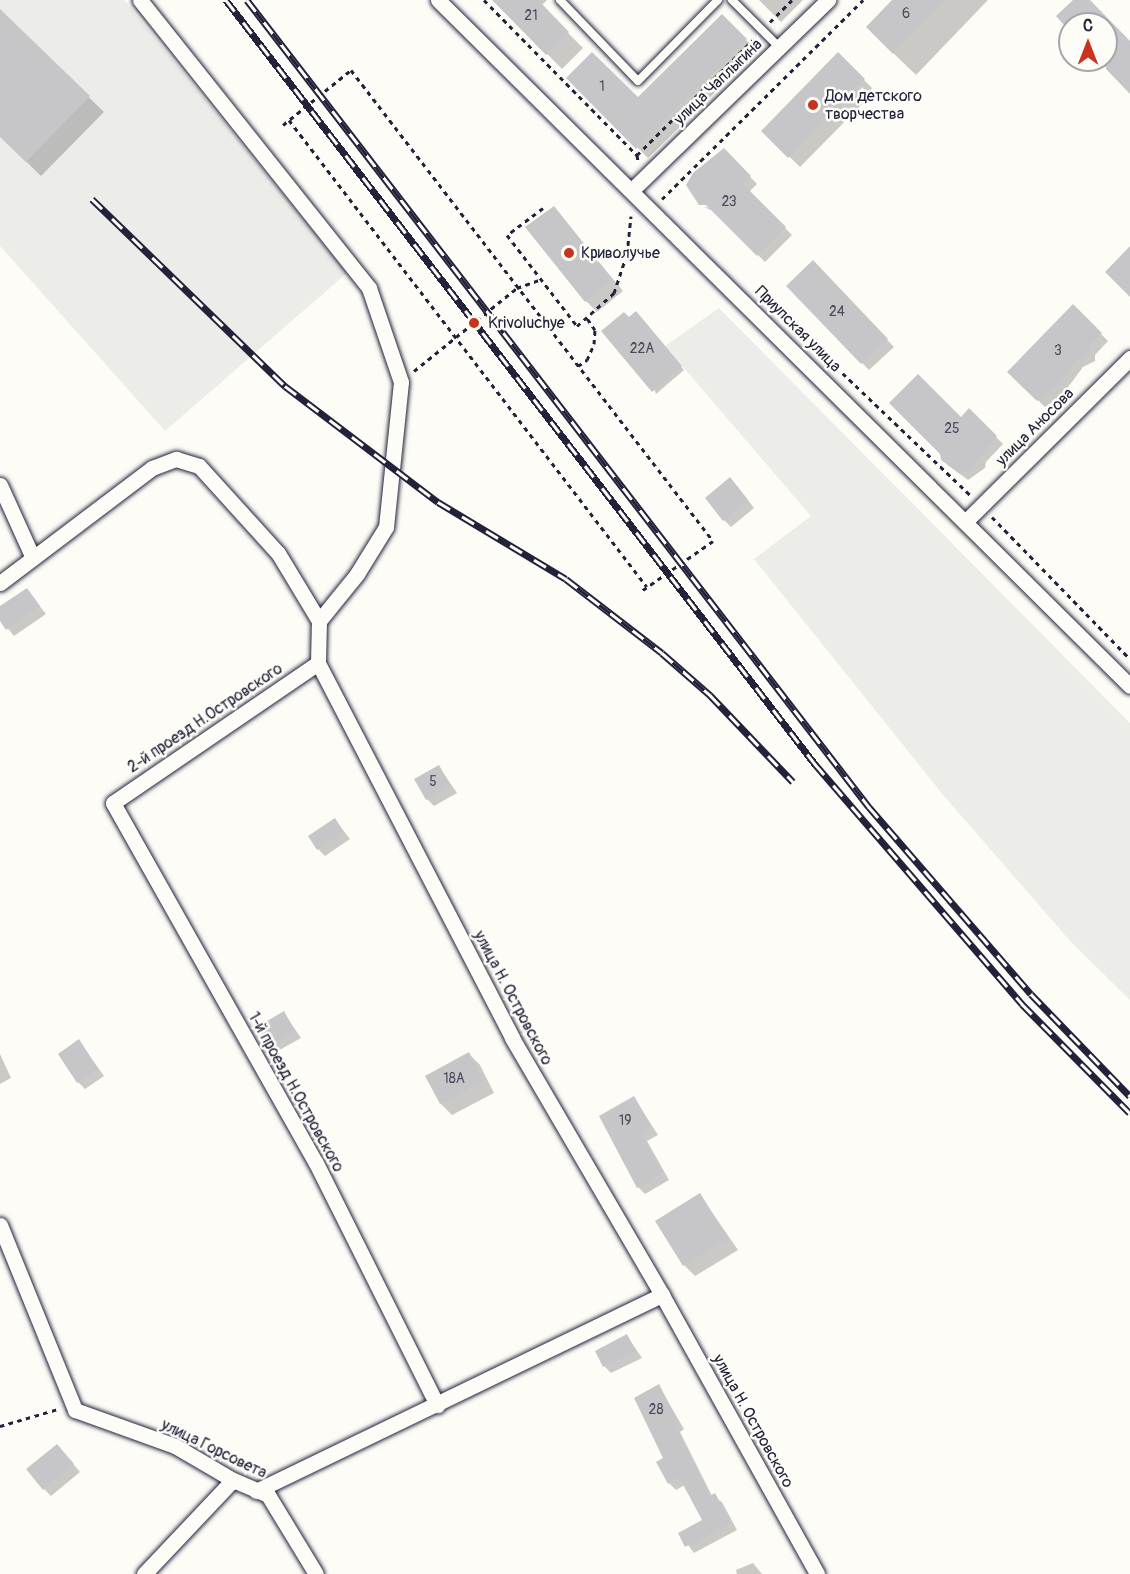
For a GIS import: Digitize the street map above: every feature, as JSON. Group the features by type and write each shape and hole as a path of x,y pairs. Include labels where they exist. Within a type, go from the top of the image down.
{"street":[{"path":"0,583 152,468 176,459 199,465 278,553 319,621 357,574 386,527 401,381 369,288 140,0"},
{"name":"Приупская улица","path":"438,0 637,185 964,522 1130,686"},
{"name":"улица Чаплыгина","path":"637,185 828,0"},
{"name":"улица Аносова","path":"964,522 1130,358"},
{"path":"0,485 33,558"},
{"name":"улица Н. Островского","path":"319,621 318,663 512,1038 662,1295 817,1574"},
{"name":"2-й проезд Н.Островского","path":"113,803 318,663"},
{"name":"1-й проезд Н.Островского","path":"113,803 316,1162 437,1405"},
{"path":"0,1225 75,1410"},
{"path":"256,1491 662,1295"},
{"name":"улица Горсовета","path":"75,1410 175,1446 233,1480 268,1495 316,1574"},
{"path":"144,1574 233,1480"}],"lane":[{"path":"560,0 638,81 718,0"},
{"path":"732,0 779,47"}],"path":[{"path":"484,0 637,155 637,185 622,273 614,293 577,326 539,280 507,235 543,208"},
{"path":"637,155 792,0"},
{"path":"661,200 863,0"},
{"path":"283,125 351,70 713,541 640,592"},
{"path":"289,120 647,587"},
{"path":"637,185 661,200 670,209"},
{"path":"401,381 517,288 539,280"},
{"path":"578,366 587,360 594,344 596,330 587,318"},
{"path":"808,340 981,506 1130,660"},
{"path":"0,1426 49,1409 75,1410"}],"shaded area":[{"path":"0,0 124,0 347,273 165,431 0,246"},
{"path":"719,308 1130,723 1130,1000 1071,942 944,796 754,559 811,516 665,346"}],"building":[{"path":"492,0 538,0 569,32 546,55"},
{"path":"892,0 946,0 893,54 866,27"},
{"path":"1073,0 1090,0 1102,12 1060,12"},
{"path":"0,9 90,96 26,162 0,137"},
{"path":"722,14 747,39 636,149 566,78 592,52 638,97"},
{"path":"1118,29 1130,41 1130,94 1109,72 1118,72"},
{"name":"Дом детского творчества","path":"838,52 865,79 788,158 761,131"},
{"path":"724,148 751,176 743,184 786,227 757,256 706,205 699,205 686,185 693,173"},
{"name":"Криволучье","path":"554,206 613,280 585,302 525,227"},
{"path":"1130,246 1130,297 1105,272"},
{"path":"813,260 888,339 861,364 786,286"},
{"path":"1073,304 1102,333 1089,347 1089,354 1076,361 1056,387 1037,401 1007,372"},
{"path":"636,311 682,366 652,392 601,331 624,312 629,317"},
{"path":"918,374 961,417 969,408 997,436 973,467 960,474 941,460 940,454 889,403"},
{"path":"730,477 748,500 723,521 705,498"},
{"path":"27,588 40,606 6,630 0,621 0,606"},
{"path":"439,765 451,786 426,800 414,779"},
{"path":"335,818 344,832 317,850 308,836"},
{"path":"284,1011 295,1031 268,1046 257,1027"},
{"path":"79,1039 98,1069 77,1083 58,1054"},
{"path":"469,1052 484,1081 440,1104 425,1076"},
{"path":"634,1096 652,1127 641,1133 663,1173 637,1188 599,1116"},
{"path":"700,1193 728,1238 683,1266 655,1221"},
{"path":"627,1334 636,1351 603,1367 595,1351"},
{"path":"659,1384 678,1422 674,1424 710,1496 715,1493 731,1523 685,1547 678,1533 702,1520 679,1477 668,1484 656,1462 663,1458 634,1398"},
{"path":"57,1444 74,1464 43,1490 26,1469"}],"railway":[{"path":"226,0 815,764 1022,1004 1130,1113"},
{"path":"247,0 869,807 1031,994 1130,1096"},
{"path":"92,199 285,386 438,502 566,579 662,653 710,695 793,782"}],"place":[{"name":"Дом детского творчества","path":"813,105"},
{"name":"Криволучье","path":"569,253"},
{"name":"Krivoluchye","path":"474,323"}]}
